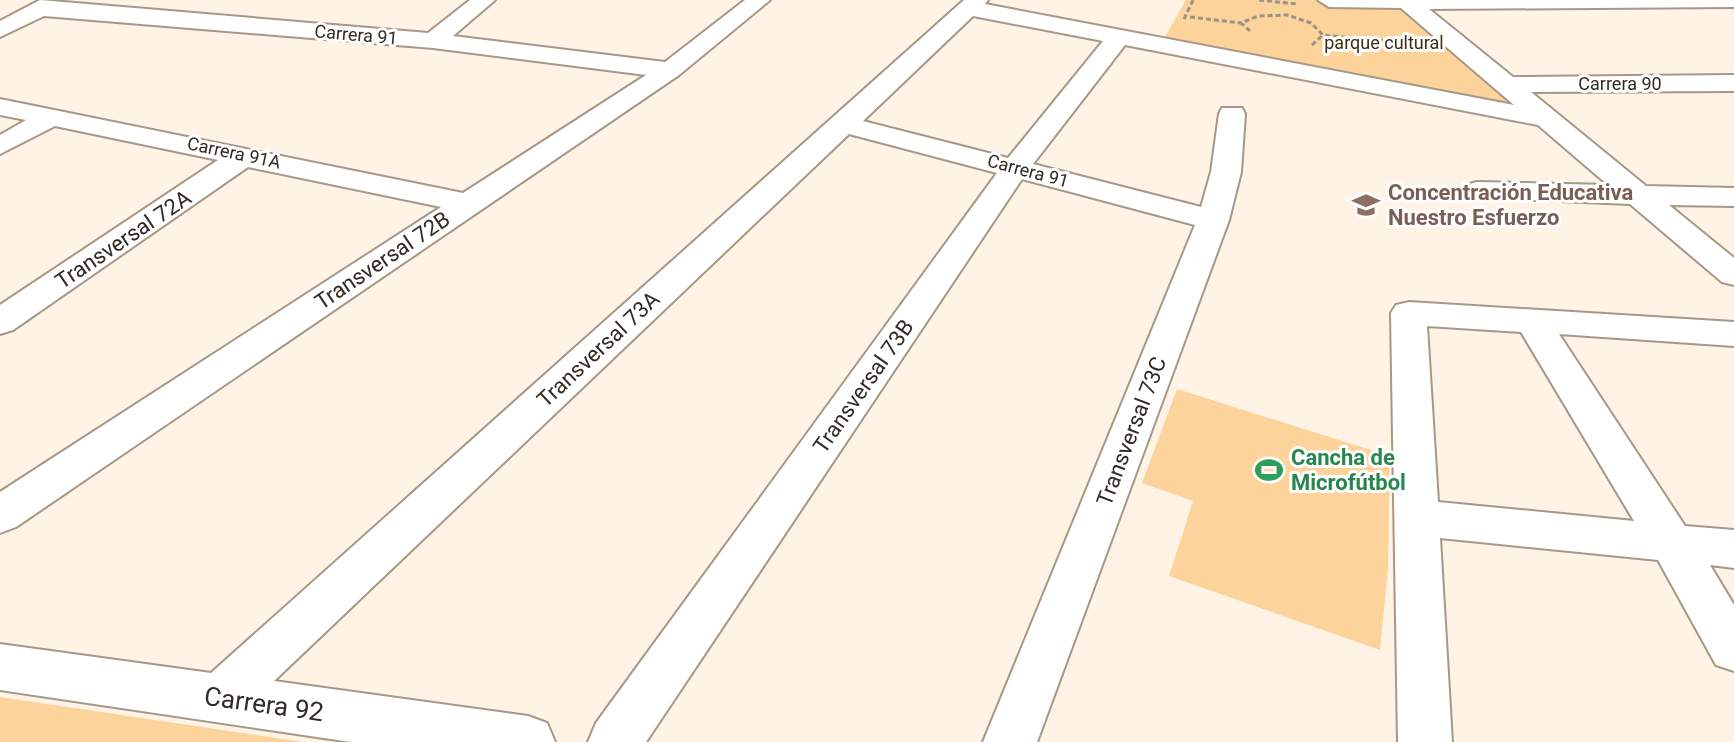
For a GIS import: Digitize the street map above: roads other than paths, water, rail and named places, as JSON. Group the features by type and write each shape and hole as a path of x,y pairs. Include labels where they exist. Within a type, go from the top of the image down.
{"street":[{"path":"433,41 484,0"},
{"name":"Transversal 72B","path":"0,515 670,70 759,0"},
{"path":"1339,0 1408,3 1734,0"},
{"path":"1713,1 1734,11"},
{"path":"1408,3 1734,275"},
{"path":"0,30 49,4"},
{"name":"Carrera 91","path":"49,4 433,41 670,70"},
{"path":"972,4 1119,37 1547,119"},
{"name":"Transversal 73A","path":"220,698 972,4"},
{"name":"Transversal 73B","path":"615,742 1015,168 1119,37"},
{"name":"Carrera 90","path":"1506,85 1734,83"},
{"name":"Carrera 91A","path":"0,107 246,155 467,203"},
{"name":"Transversal 73C","path":"1010,742 1213,220 1226,172 1232,114"},
{"path":"0,146 52,117"},
{"name":"Carrera 91","path":"843,124 1213,220"},
{"name":"Transversal 72A","path":"0,322 246,155"},
{"path":"1477,191 1734,197"},
{"path":"1425,742 1409,313 1734,334"},
{"path":"1532,321 1671,542 1734,649"},
{"path":"1415,518 1734,549"},
{"name":"Carrera 92","path":"0,667 528,742"}],"place":[{"name":"Concentración Educativa Nuestro Esfuerzo","path":"1366,205"},
{"name":"Cancha de Microfútbol","path":"1269,470"}],"park label":[{"name":"parque cultural","path":"1384,43"}]}
